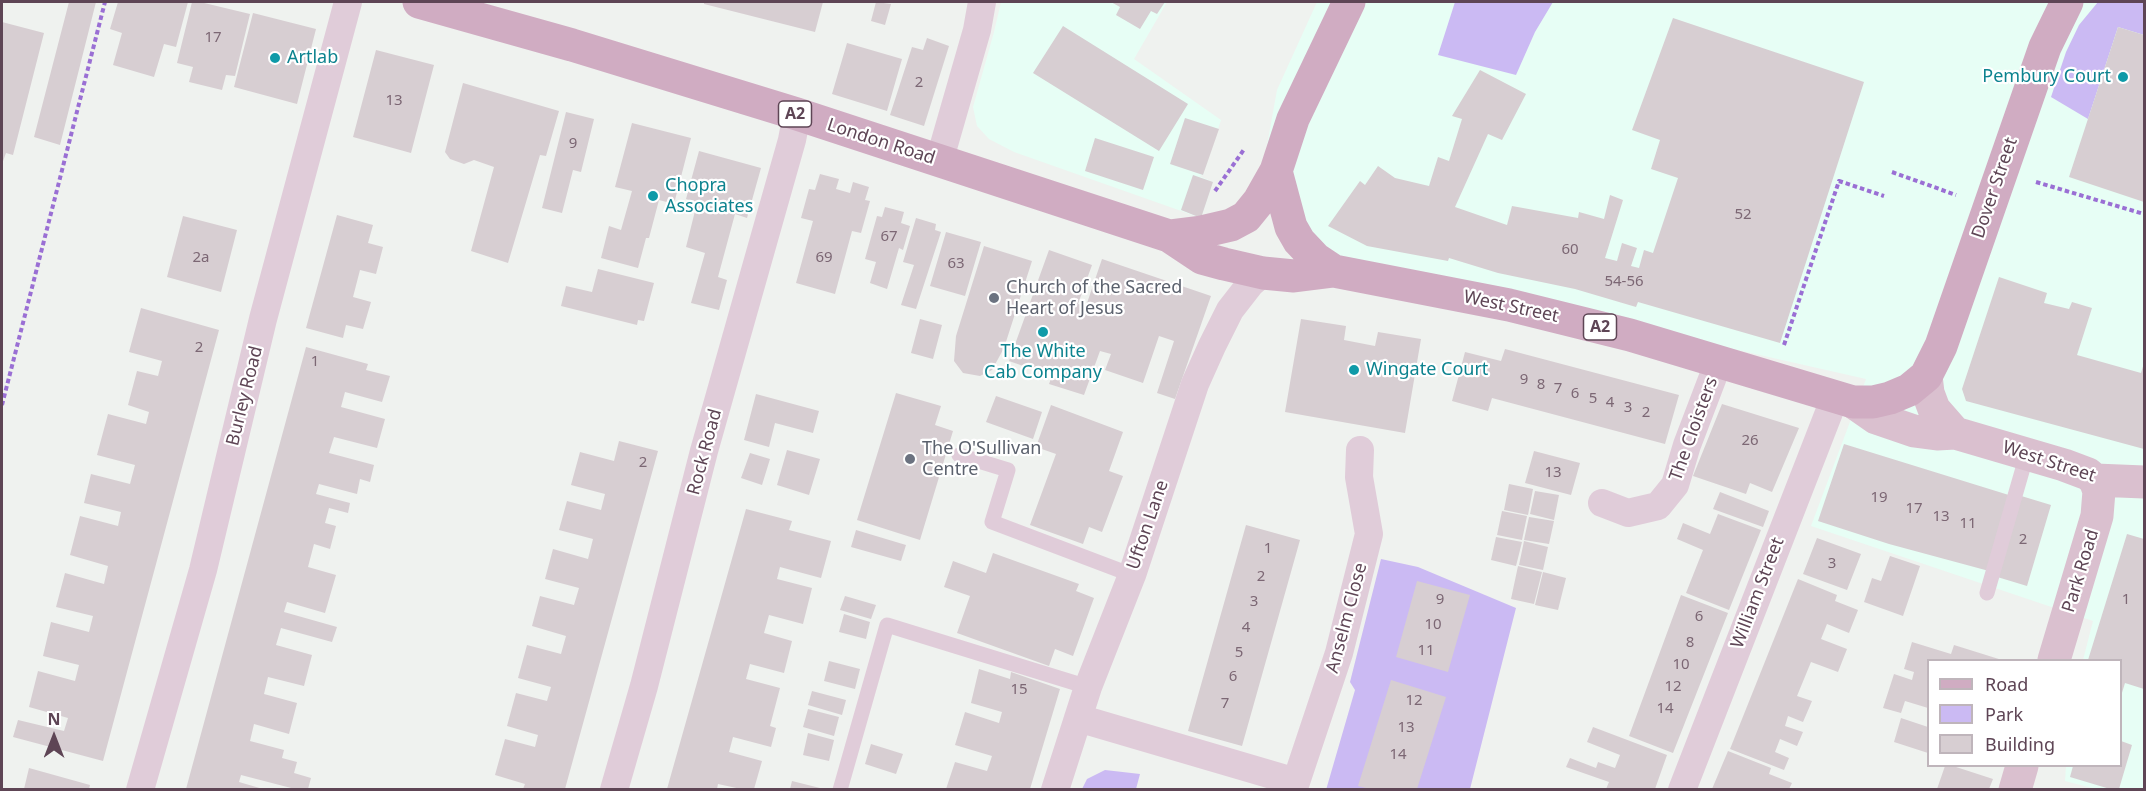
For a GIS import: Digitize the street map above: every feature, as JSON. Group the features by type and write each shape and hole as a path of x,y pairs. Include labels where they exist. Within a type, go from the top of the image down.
{"main road":[{"name":"London Road","path":"419,2 572,45 797,114 1169,236"},
{"name":"A2","path":"1169,236 1214,230 1240,221 1259,201 1276,171 1293,119 1349,2"},
{"name":"Dover Street","path":"1926,376 1941,346 2045,47 2067,2"},
{"name":"A2","path":"1276,171 1291,227 1299,241 1316,259 1334,271"},
{"name":"West Street","path":"1169,236 1202,258 1263,273 1294,276 1334,271 1555,315 1719,361 1844,400 1873,402 1890,398 1909,390 1926,376"}],"street":[{"name":"Burley Road","path":"140,789 203,570 263,319 348,2"},
{"path":"939,162 977,30 982,2"},
{"name":"Rock Road","path":"614,789 644,686 704,451 792,140 797,114"},
{"name":"Ufton Lane","path":"1055,789 1088,687 1132,575 1195,384 1230,310 1251,283 1263,273"},
{"name":"The Cloisters","path":"1602,503 1628,513 1658,506 1674,485 1719,361"},
{"path":"1926,376 1928,393 1934,409 1955,433"},
{"name":"West Street","path":"1844,400 1891,424 1937,434 1955,433 2080,470 2095,480 2145,482"},
{"name":"William Street","path":"1682,789 1844,400"},
{"name":"Anselm Close","path":"1078,718 1295,786 1339,653 1369,534 1359,477 1360,450"},
{"name":"Park Road","path":"2054,659 2097,516 2098,491 2095,480"},
{"path":"2015,789 2021,767"}],"lane":[{"path":"1987,593 2027,454"},
{"path":"959,455 1008,470 992,522 1132,575"},
{"path":"840,789 887,625 1088,687"}],"path":[{"path":"2,405 105,2"},
{"path":"2001,171 2145,214"},
{"path":"1892,172 1989,206"},
{"path":"1773,377 1839,182 1884,196"}],"shaded area":[{"path":"1001,2 1167,2 1134,59 1221,120 1203,175 1199,176 1213,182 1201,218 1014,152 989,139 977,126 973,107"},
{"path":"1317,2 2144,2 2144,789 2096,789 2065,781 2066,767 2122,767 2122,659 2083,659 2093,621 1811,526 1866,379 1322,256 1266,151 1277,90"}],"green space":[{"path":"1455,2 1553,2 1535,32 1516,75 1438,55"},
{"path":"2098,2 2144,2 2144,35 2118,27 2088,119 2051,97 2066,52 2079,25"},
{"path":"1381,559 1418,567 1516,608 1470,789 1326,790 1355,690 1350,682"},
{"path":"1105,770 1140,774 1136,789 1082,789 1087,779"}],"building":[{"path":"69,2 96,2 60,145 34,137"},
{"path":"118,2 188,2 176,47 164,44 154,77 113,65 122,33 110,29"},
{"path":"192,2 250,14 235,76 226,75 222,90 189,82 193,67 177,63"},
{"path":"704,2 823,2 815,32 704,4"},
{"path":"876,2 891,4 885,25 871,21"},
{"path":"1111,2 1165,2 1157,14 1151,11 1140,29 1116,15 1120,7"},
{"name":"Artlab","path":"253,13 316,29 297,104 234,87"},
{"path":"1673,18 1864,82 1780,343 1638,302 1636,307 1575,289 1498,273 1449,258 1448,261 1367,246 1328,226 1360,181 1365,185 1378,166 1395,178 1429,186 1438,157 1449,161 1462,119 1452,116 1480,70 1526,94 1502,140 1488,134 1455,207 1507,225 1512,206 1578,218 1579,212 1604,219 1610,195 1623,200 1605,258 1617,261 1622,243 1637,248 1631,266 1639,268 1644,250 1653,253 1678,178 1651,169 1660,140 1632,130"},
{"path":"2,22 44,33 13,155 6,153 2,164"},
{"path":"1063,26 1188,104 1159,151 1033,73"},
{"name":"Pembury Court","path":"2118,27 2144,35 2144,202 2069,177"},
{"path":"927,38 949,46 924,126 890,115 912,47 923,50"},
{"path":"847,43 902,59 887,111 832,94"},
{"path":"376,50 434,65 411,153 353,137"},
{"path":"463,83 559,111 546,156 540,155 508,263 471,251 494,167 474,160 464,164 450,159 445,152"},
{"path":"566,112 594,119 581,172 573,170 562,213 542,208"},
{"path":"1185,118 1219,129 1203,175 1170,164"},
{"name":"Chopra Associates","path":"632,123 691,138 674,204 659,200 638,268 601,258 609,226 621,230 632,191 615,187"},
{"path":"1095,138 1154,157 1143,190 1085,171"},
{"path":"699,151 761,168 747,218 735,214 718,277 727,280 719,310 691,303 705,253 686,247 697,203 686,199"},
{"path":"820,174 839,179 836,189 850,193 853,182 869,187 865,200 870,201 861,233 852,231 835,294 796,283 813,221 801,218 809,189 815,190"},
{"path":"1193,175 1213,182 1201,218 1181,210"},
{"path":"885,207 904,212 901,223 910,226 903,250 899,248 887,289 870,283 876,262 865,259 877,216 882,217"},
{"path":"337,215 373,225 368,243 383,247 376,274 360,270 353,297 371,302 363,329 346,325 343,338 306,328"},
{"path":"183,216 237,230 221,292 167,277"},
{"path":"916,218 936,224 935,230 941,232 916,309 901,305 914,265 903,262"},
{"path":"946,232 981,242 965,296 930,286"},
{"name":"Church of the Sacred Heart of Jesus","path":"984,246 1032,261 1004,348 992,370 980,376 963,373 954,361 956,336"},
{"path":"1049,250 1092,265 1078,304 1086,306 1102,259 1211,296 1175,399 1157,393 1174,341 1159,336 1143,383 1105,370 1111,354 1100,351 1084,395 1049,384 1052,376 1009,361"},
{"path":"598,269 654,283 644,321 638,320 637,325 561,306 566,286 592,292"},
{"path":"1999,277 2047,293 2044,303 2069,309 2072,302 2092,308 2077,355 2141,373 2144,363 2144,449 1966,401 1962,389"},
{"path":"141,308 219,330 103,761 13,737 18,720 64,731 68,718 29,707 38,671 75,681 79,665 43,656 51,622 89,632 93,616 56,607 65,573 104,584 108,566 70,555 80,516 118,526 121,512 84,503 91,474 130,484 135,465 97,455 108,414 146,424 149,412 128,405 137,371 158,376 162,361 129,352"},
{"path":"920,319 942,325 933,359 911,353"},
{"name":"Wingate Court","path":"1301,319 1346,326 1344,340 1375,346 1378,332 1421,339 1405,433 1285,412"},
{"path":"306,347 368,364 366,370 390,376 382,402 345,392 341,407 385,419 377,448 334,437 329,453 374,465 370,482 360,479 357,494 319,484 316,494 350,503 348,513 329,508 325,523 336,526 330,549 314,544 308,567 336,575 325,613 287,602 284,612 337,627 332,642 281,628 276,645 312,655 304,686 268,677 264,694 297,703 289,734 254,724 250,741 284,750 282,758 297,762 294,773 311,778 308,789 295,789 241,775 239,782 263,789 186,789"},
{"path":"1505,349 1679,395 1665,444 1492,398 1488,411 1452,401 1465,352 1501,361"},
{"name":"The O'Sullivan Centre","path":"896,393 941,406 935,425 953,431 920,540 857,520"},
{"path":"756,394 819,411 813,433 775,423 769,447 744,440"},
{"path":"996,396 1042,412 1033,439 986,422"},
{"path":"1722,404 1799,428 1772,492 1750,483 1746,494 1693,476"},
{"path":"1051,405 1123,432 1109,471 1123,476 1102,532 1089,527 1083,544 1030,525 1056,454 1036,447"},
{"path":"619,441 658,451 565,789 523,789 525,784 495,775 505,739 535,747 538,735 507,726 516,693 547,701 551,687 518,678 527,645 561,654 566,636 532,626 540,596 574,605 579,588 545,579 553,549 588,559 593,539 559,530 567,501 601,510 605,494 571,485 580,452 614,461"},
{"path":"1844,444 2012,496 1989,571 1889,544 1818,521"},
{"path":"787,450 820,459 809,495 777,485"},
{"path":"1534,451 1580,463 1571,495 1525,483"},
{"path":"750,453 770,459 762,485 741,478"},
{"path":"1509,484 1533,489 1528,515 1504,510"},
{"path":"1535,491 1559,495 1554,520 1530,514"},
{"path":"1720,492 1769,511 1763,527 1713,509"},
{"path":"2018,495 2051,505 2027,586 1994,576"},
{"path":"746,509 792,521 789,530 831,541 821,578 780,567 777,579 812,588 803,624 769,615 764,633 792,641 784,673 750,664 746,679 780,688 770,726 776,728 771,747 733,737 729,752 762,761 754,789 718,784 717,789 667,789"},
{"path":"1502,511 1527,516 1522,540 1497,535"},
{"path":"1718,514 1761,530 1729,610 1686,593 1703,550 1677,539 1683,523 1710,534"},
{"path":"1529,517 1554,521 1549,544 1524,540"},
{"path":"1246,525 1300,540 1242,746 1188,731"},
{"path":"856,530 906,545 901,561 851,547"},
{"path":"2127,534 2144,539 2144,689 2125,683 2122,693 2122,659 2088,659"},
{"path":"1496,537 1522,542 1516,566 1491,560"},
{"path":"1817,538 1861,554 1847,590 1803,574"},
{"path":"1524,541 1548,547 1543,570 1519,565"},
{"path":"993,553 1079,584 1076,591 1094,598 1073,656 1055,649 1049,666 957,633 970,596 944,587 953,561 986,573"},
{"path":"1890,556 1920,566 1903,616 1864,602 1872,578 1881,581"},
{"path":"1518,566 1542,572 1534,604 1511,599"},
{"path":"1543,572 1566,578 1558,610 1535,605"},
{"path":"1798,579 1837,595 1835,601 1858,610 1849,633 1827,624 1821,639 1847,649 1838,672 1811,662 1797,696 1812,701 1803,722 1788,716 1785,726 1803,732 1797,746 1780,739 1775,752 1789,758 1784,770 1730,749"},
{"path":"1417,581 1470,595 1448,672 1396,657"},
{"path":"1681,595 1728,613 1673,753 1629,736"},
{"path":"845,596 876,605 871,619 840,610"},
{"path":"844,614 870,622 866,639 839,632"},
{"path":"1912,642 1951,654 1954,645 1999,659 1927,659 1927,708 1905,701 1901,713 1883,708 1894,674 1912,680 1914,672 1904,669"},
{"path":"829,661 860,669 855,689 824,681"},
{"path":"979,669 1010,679 1011,672 1060,689 1030,789 946,789 955,762 987,771 992,756 955,745 965,712 999,723 1002,712 971,703"},
{"path":"1391,680 1446,697 1417,789 1370,789 1358,786"},
{"path":"812,691 846,700 842,715 808,705"},
{"path":"808,709 839,717 834,736 803,727"},
{"path":"1901,718 1927,727 1927,753 1894,742"},
{"path":"1593,727 1667,755 1655,789 1606,789 1609,782 1566,767 1570,758 1596,768 1598,762 1615,768 1620,755 1587,742"},
{"path":"808,733 834,740 829,761 803,755"},
{"path":"2122,741 2132,745 2119,789 2110,789 2070,777 2073,767 2122,767"},
{"path":"871,744 903,754 896,774 865,764"},
{"path":"1728,751 1771,768 1769,774 1792,783 1789,789 1712,789"},
{"path":"1945,767 1956,767 1993,779 1989,789 1937,789"},
{"path":"29,768 90,785 89,789 24,789"},
{"path":"792,781 824,789 790,789"}],"place":[{"name":"Artlab","path":"275,58"},
{"name":"Pembury Court","path":"2123,77"},
{"name":"Chopra Associates","path":"653,196"},
{"name":"Church of the Sacred Heart of Jesus","path":"994,298"},
{"name":"The White Cab Company","path":"1043,332"},
{"name":"Wingate Court","path":"1354,370"},
{"name":"The O'Sullivan Centre","path":"910,459"}]}
